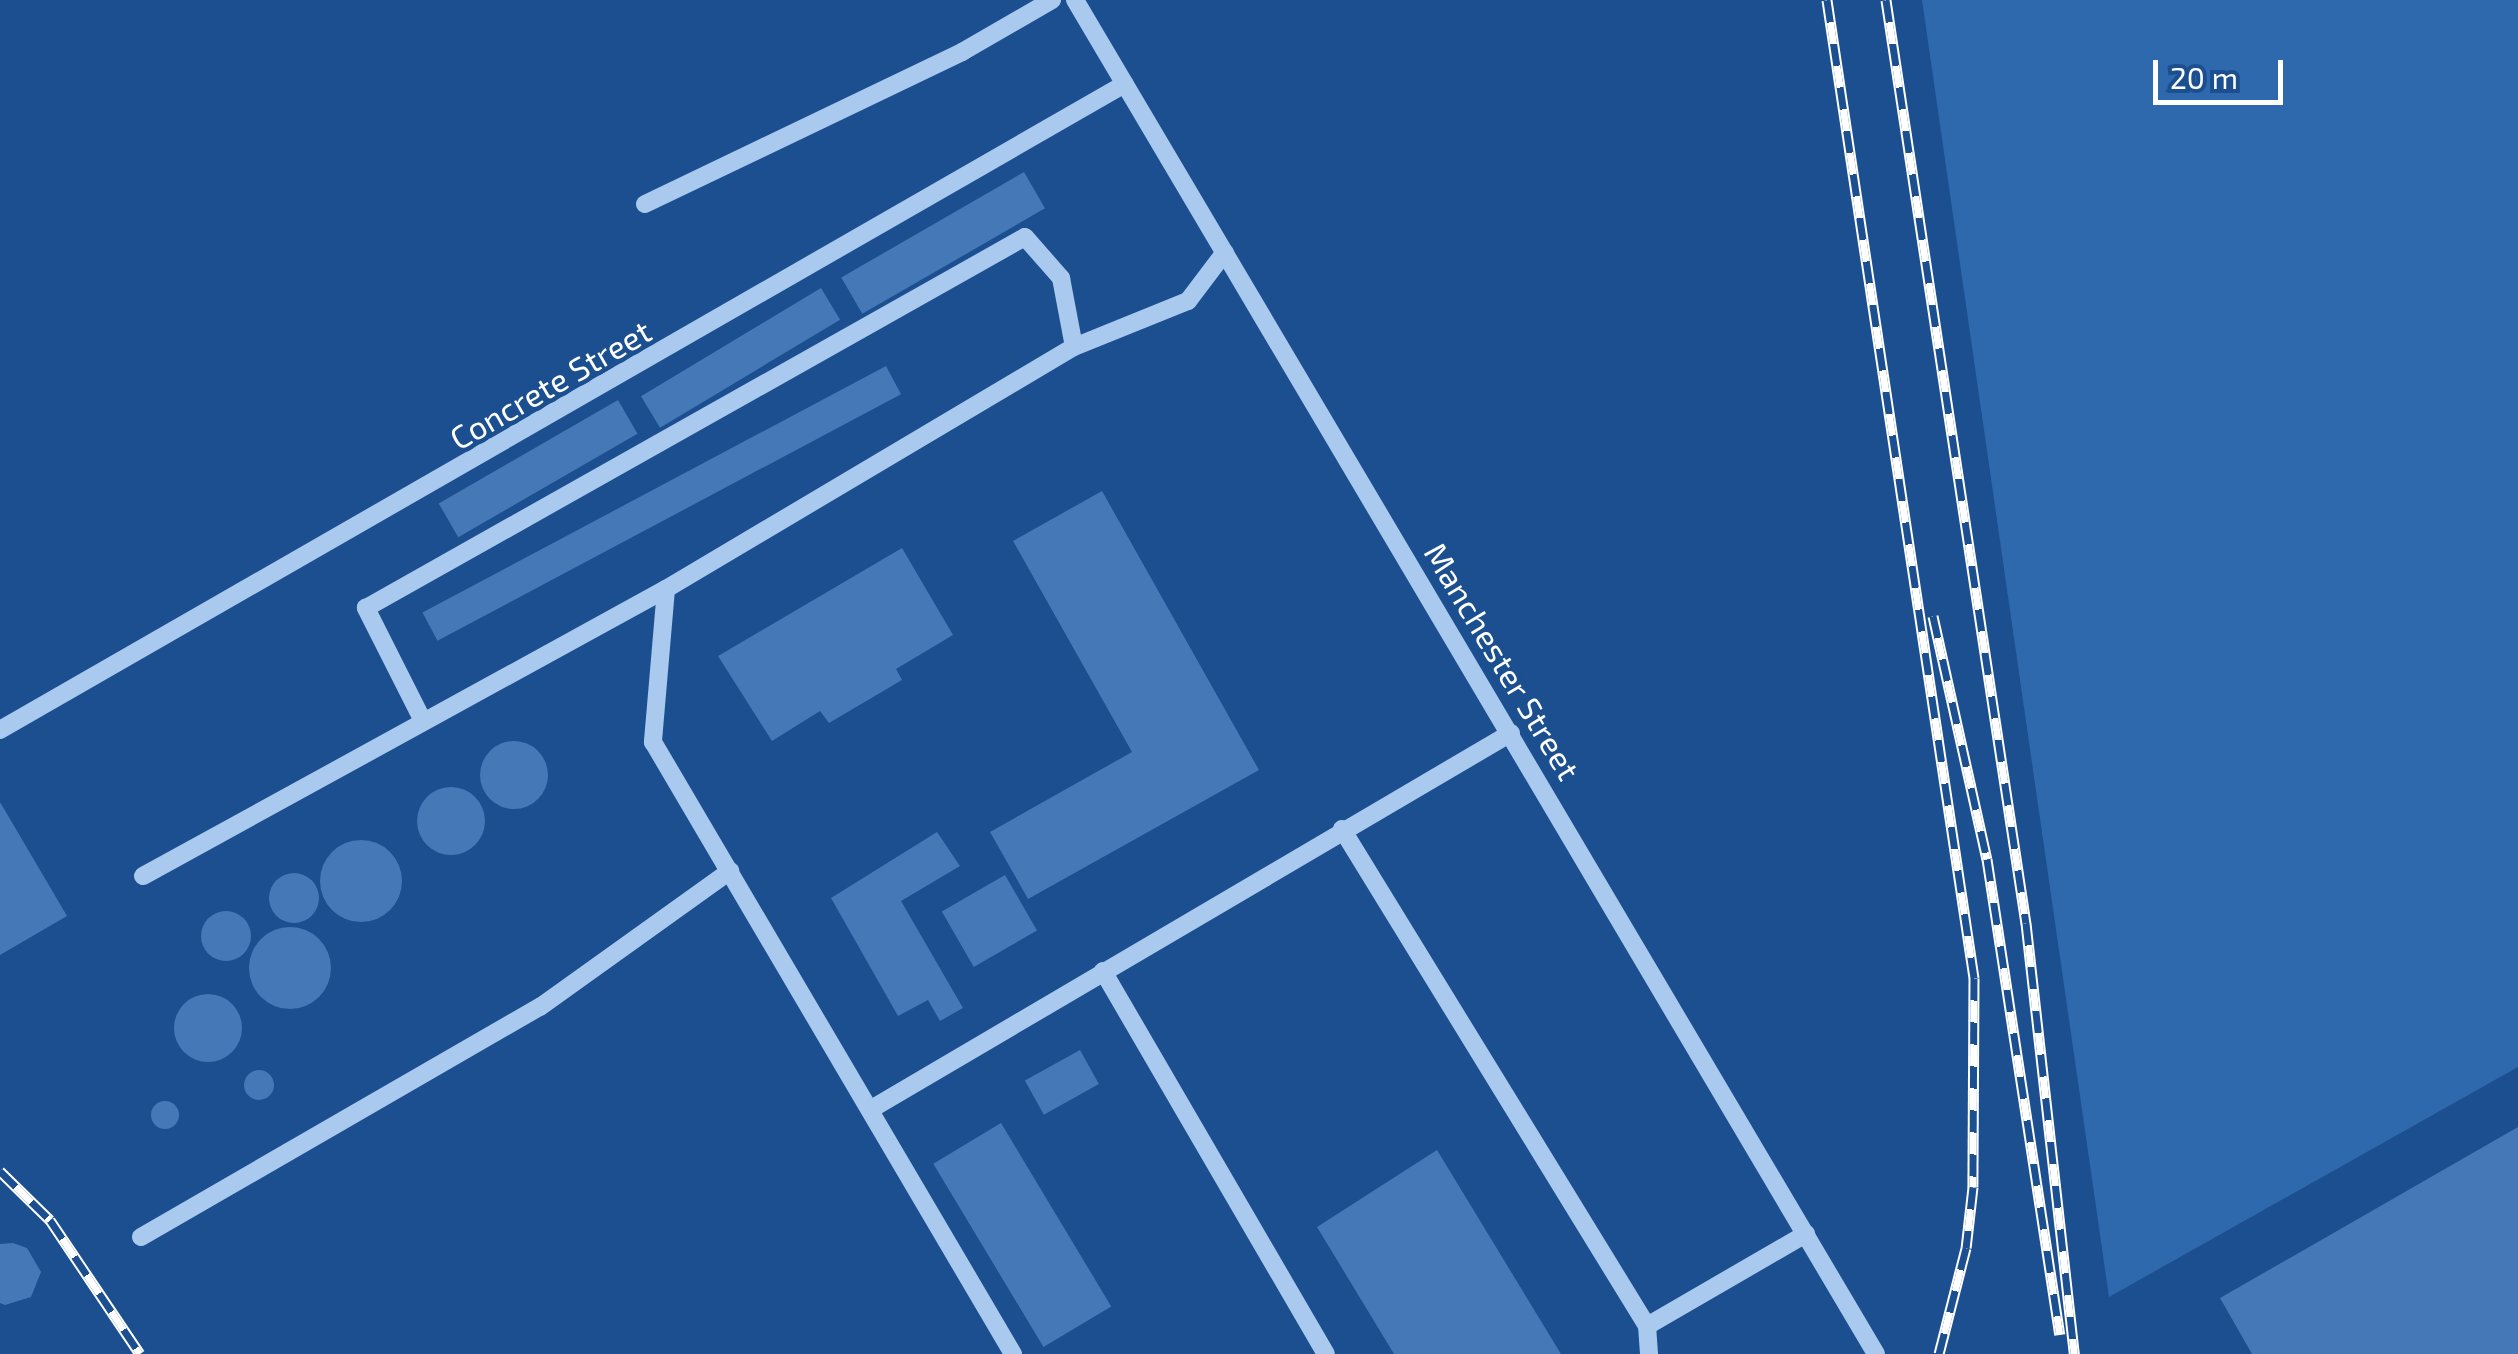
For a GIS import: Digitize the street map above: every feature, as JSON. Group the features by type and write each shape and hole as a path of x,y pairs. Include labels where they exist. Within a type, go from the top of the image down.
{"street":[{"path":"645,204 962,52 1052,0"},
{"name":"Manchester Street","path":"1075,0 1876,1354"},
{"name":"Concrete Street","path":"0,730 1125,84"},
{"path":"424,721 366,608 1025,237 1061,278 1074,347"},
{"path":"143,876 666,589 1074,347 1188,302 1225,252"},
{"path":"666,589 653,742 873,1108 1013,1354"},
{"path":"873,1108 1511,733"},
{"path":"1342,830 1647,1326 1649,1354"},
{"path":"141,1237 344,1114 540,1007 730,870"},
{"path":"1103,971 1326,1354"},
{"path":"1647,1326 1806,1234"}],"shaded area":[{"path":"1922,0 2518,0 2518,1067 2109,1297"}],"building":[{"path":"1024,172 1045,208 862,314 841,278"},
{"path":"821,288 840,320 660,428 641,396"},
{"path":"886,366 901,394 437,641 422,612"},
{"path":"618,400 638,434 458,537 439,504"},
{"path":"1102,491 1259,770 1028,899 990,832 1132,752 1013,541"},
{"path":"902,548 953,635 896,669 902,680 829,723 820,711 772,741 718,656"},
{"path":"514,741 527,743 538,751 546,762 546,788 538,799 527,807 514,809 501,807 490,799 482,788 480,775 482,762 490,751 501,743"},
{"path":"451,787 464,789 475,797 483,808 483,834 475,845 464,853 451,855 438,853 427,845 419,834 417,821 419,808 427,797 438,789"},
{"path":"0,802 67,916 0,955"},
{"path":"937,832 960,866 901,901 963,1008 940,1021 928,1000 898,1016 831,898"},
{"path":"361,840 377,843 390,852 399,865 399,897 390,910 377,919 361,922 345,919 332,910 323,897 320,881 323,865 332,852 345,843"},
{"path":"294,873 312,880 319,898 312,916 294,923 276,916 269,898 276,880"},
{"path":"1005,875 1037,930 974,967 942,912"},
{"path":"226,911 244,918 251,936 244,954 226,961 208,954 201,936 208,918"},
{"path":"290,927 306,930 319,939 328,952 328,984 319,997 306,1006 290,1009 274,1006 261,997 252,984 249,968 252,952 261,939 274,930"},
{"path":"208,994 221,996 232,1004 240,1015 240,1041 232,1052 221,1060 208,1062 195,1060 184,1052 176,1041 174,1028 176,1015 184,1004 195,996"},
{"path":"1080,1050 1099,1084 1044,1115 1025,1081"},
{"path":"259,1070 269,1075 274,1085 269,1095 259,1100 249,1095 244,1085 249,1075"},
{"path":"165,1101 175,1105 179,1115 175,1125 165,1129 155,1125 151,1115 155,1105"},
{"path":"1001,1123 1111,1306 1044,1347 933,1164"},
{"path":"2518,1127 2518,1354 2252,1354 2220,1298"},
{"path":"1437,1150 1561,1354 1394,1354 1317,1227"},
{"path":"0,1244 27,1248 41,1272 31,1297 5,1305 0,1303"}],"railway":[{"path":"1827,0 1974,978 1973,1187 1966,1248 1939,1354"},
{"path":"1886,0 2026,923 2074,1354"},
{"path":"1933,616 1987,859 2060,1334"},
{"path":"0,1171 50,1220 140,1354"}]}
